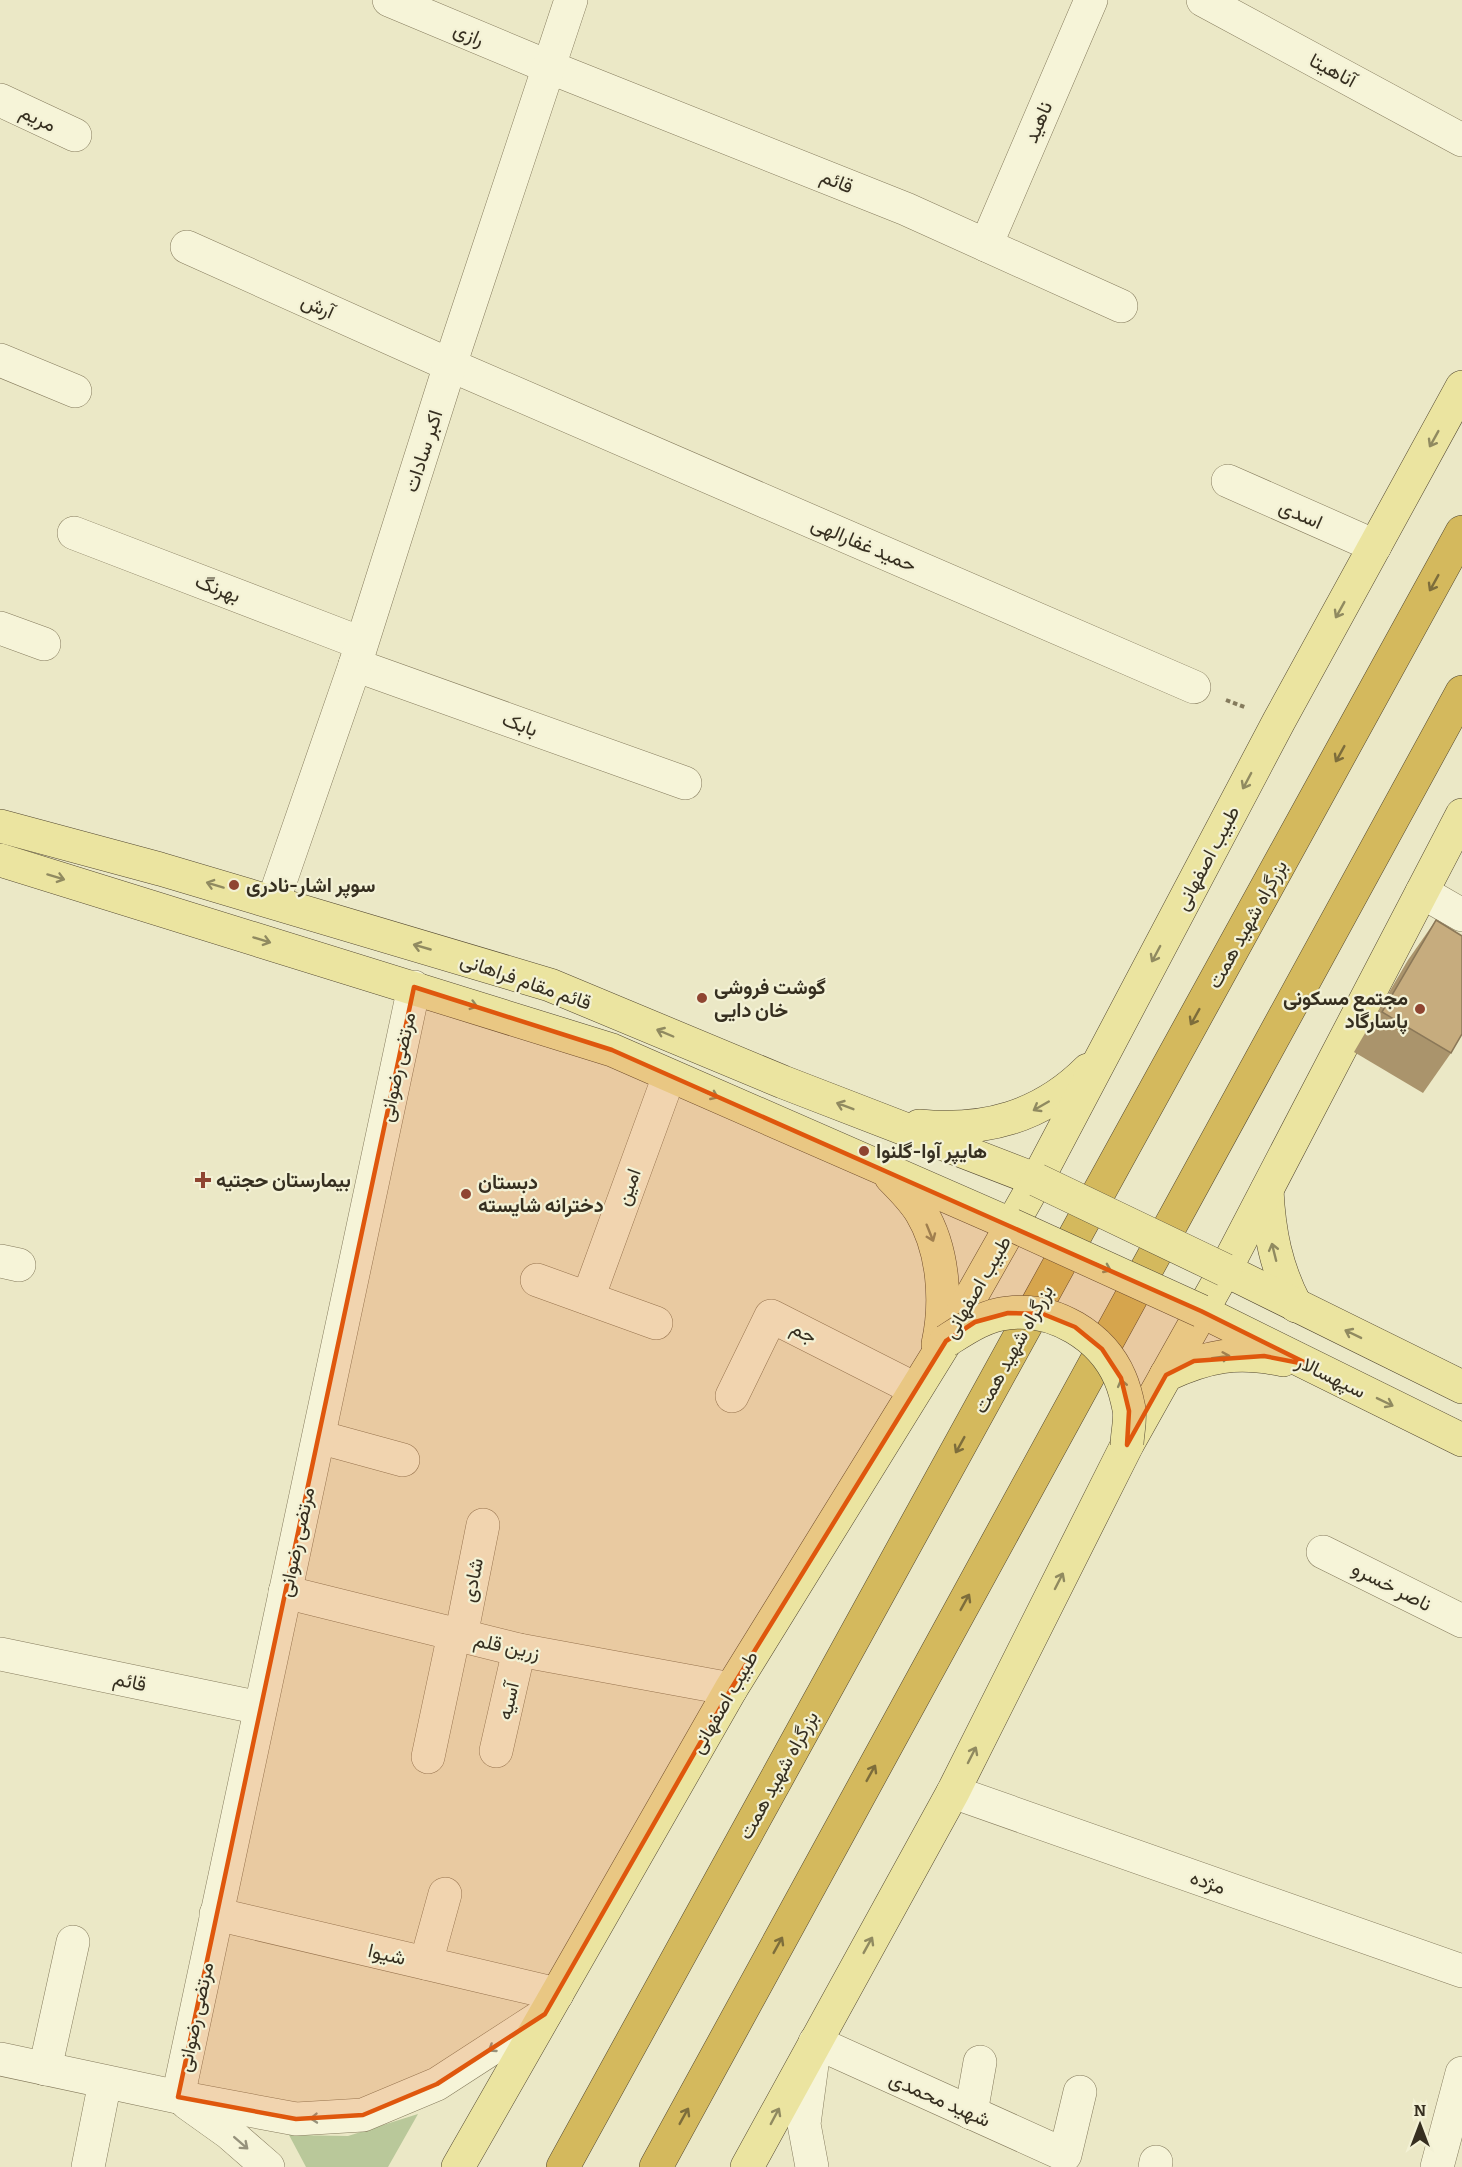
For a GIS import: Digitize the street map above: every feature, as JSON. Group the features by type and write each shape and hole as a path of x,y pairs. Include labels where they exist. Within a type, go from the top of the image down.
{"highway":[{"name":"بزرگراه شهید همت","path":"563,2167 1462,532"},
{"path":"656,2167 1462,692"}],"main road":[{"name":"طبیب اصفهانی","path":"458,2167 731,1689 941,1350 1037,1180 1279,721 1462,387"},
{"path":"747,2167 953,1792 1126,1445 1225,1270 1462,815"},
{"name":"قائم مقام فراهانی","path":"0,826 160,869 550,985 783,1082 1037,1180 1225,1270"},
{"name":"قائم مقام فراهانی","path":"0,860 612,1050 1011,1226"},
{"path":"892,1124 943,1128 975,1126 1010,1119 1036,1109 1071,1087 1102,1056"},
{"path":"883,1170 907,1192 922,1214 933,1241 941,1276 943,1305 941,1350"},
{"path":"1267,1190 1272,1245 1285,1285 1296,1306"},
{"name":"سپهسالار","path":"1011,1226 1201,1311 1462,1440"},
{"path":"1225,1270 1462,1388"},
{"path":"941,1350 975,1322 1008,1313 1043,1314 1075,1327 1102,1349 1121,1378 1129,1411 1126,1445"},
{"path":"1166,1375 1194,1361 1226,1355 1264,1356 1310,1365"}],"street":[{"name":"رازی","path":"389,0 549,67"},
{"name":"اکبر سادات","path":"273,902 358,654 450,365 571,0"},
{"name":"ناهید","path":"986,245 1091,0"},
{"name":"آناهیتا","path":"1203,0 1462,140"},
{"name":"قائم","path":"549,67 906,209 1121,306"},
{"name":"مریم","path":"0,100 75,135"},
{"name":"آرش","path":"186,247 450,365"},
{"path":"0,360 75,392"},
{"name":"حمید غفارالهی","path":"450,365 1194,687"},
{"name":"اسدی","path":"1228,481 1375,546"},
{"name":"بهرنگ","path":"74,533 358,654"},
{"path":"0,628 44,644"},
{"name":"بابک","path":"358,654 685,783"},
{"path":"1422,892 1462,915"},
{"name":"مرتضی رضوانی","path":"178,2097 414,987"},
{"name":"امین","path":"588,1298 669,1076"},
{"path":"537,1280 656,1323"},
{"name":"جم","path":"732,1395 771,1316 915,1389"},
{"path":"319,1437 403,1460"},
{"name":"شادی","path":"428,1756 483,1524"},
{"name":"ناصر خسرو","path":"1323,1552 1462,1621"},
{"name":"زرین قلم","path":"285,1592 519,1650 731,1689"},
{"name":"آسیه","path":"496,1752 519,1650"},
{"name":"قائم","path":"0,1654 260,1708"},
{"name":"مژده","path":"953,1792 1462,1971"},
{"path":"426,1963 446,1894"},
{"name":"شیوا","path":"216,1914 426,1963 551,2004"},
{"path":"45,2069 73,1942"},
{"path":"0,2059 178,2097 296,2119 363,2115 437,2084 551,2004"},
{"path":"812,2167 804,2124 815,2042"},
{"name":"شهید محمدی","path":"815,2042 1065,2156 1080,2092"},
{"path":"971,2113 980,2062"},
{"path":"88,2167 105,2082"},
{"path":"1437,2167 1460,2088"},
{"path":"178,2097 229,2133 268,2167"}],"path":[{"path":"1194,687 1279,721"}],"highlighted area":[{"path":"414,987 612,1050 1201,1311 1310,1365 1264,1356 1194,1361 1166,1375 1127,1445 1129,1411 1121,1378 1102,1349 1075,1327 1043,1314 1008,1313 975,1322 946,1341 731,1689 545,2014 437,2084 363,2115 296,2119 178,2097"}],"green space":[{"path":"418,2114 388,2167 306,2167 289,2135 348,2136"}],"building":[{"path":"1436,920 1462,936 1462,1034 1451,1053 1382,1012"}],"place":[{"name":"سوپر اشار-نادری","path":"234,885"},
{"name":"گوشت فروشی خان دایی","path":"702,998"},
{"name":"مجتمع مسکونی پاسارگاد","path":"1420,1009"},
{"name":"هایپر آوا-گلنوا","path":"864,1151"},
{"name":"بیمارستان حجتیه","path":"203,1180"},
{"name":"دبستان دخترانه شایسته","path":"466,1194"}]}
